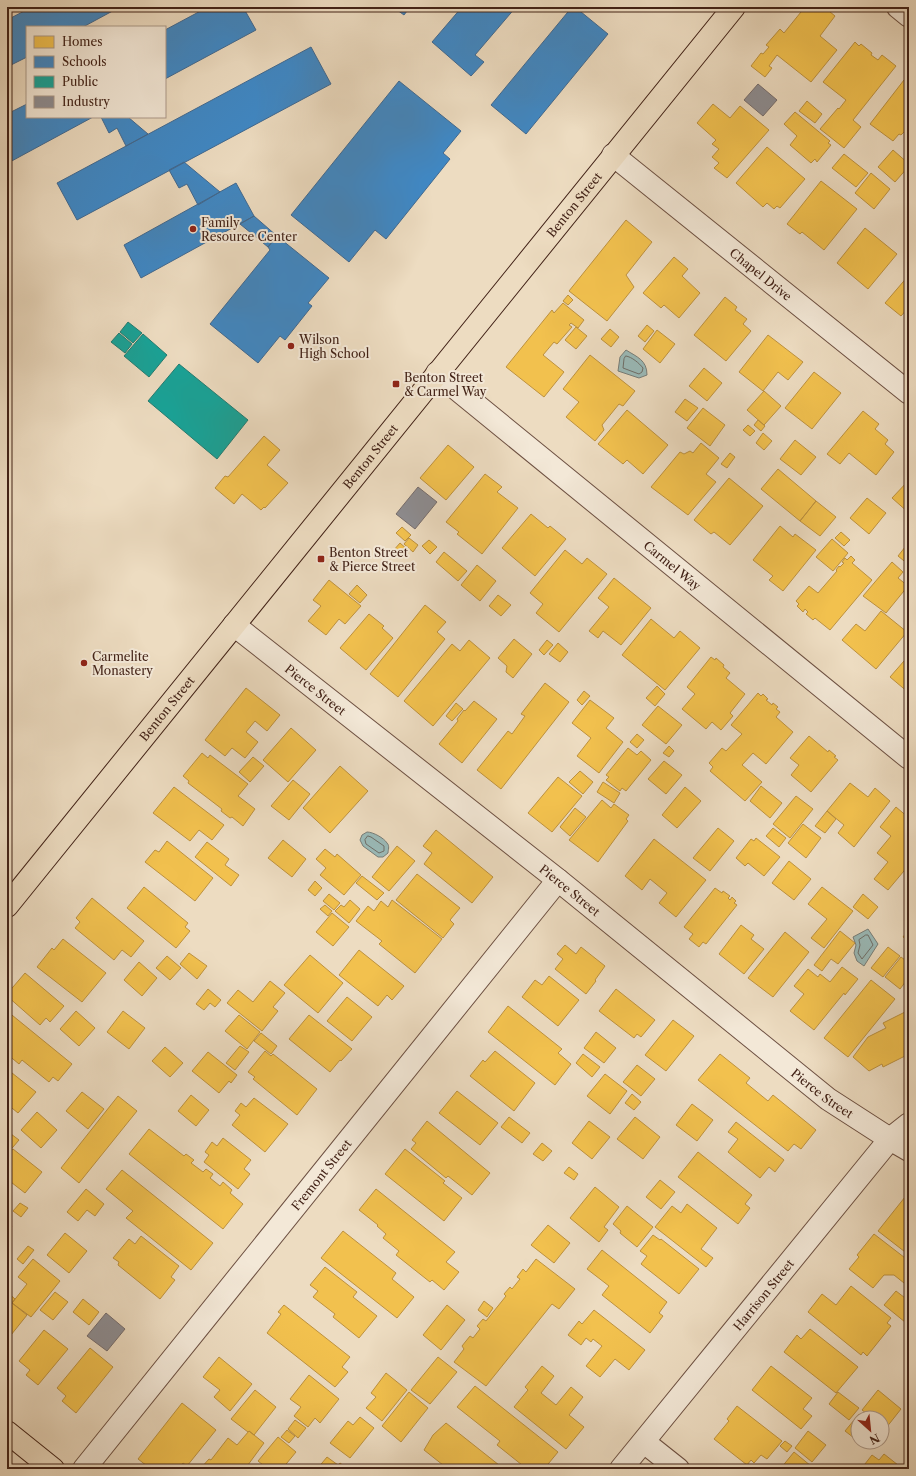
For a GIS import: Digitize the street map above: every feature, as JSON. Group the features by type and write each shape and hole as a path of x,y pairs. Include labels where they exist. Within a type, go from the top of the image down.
{"main road":[{"name":"Benton Street","path":"7,906 734,7"},
{"path":"7,1432 53,1469"}],"street":[{"path":"898,7 909,16"},
{"name":"Chapel Drive","path":"613,155 909,393"},
{"name":"Carmel Way","path":"437,373 909,758"},
{"name":"Pierce Street","path":"234,625 558,880 828,1099 909,1150"},
{"name":"Fremont Street","path":"84,1469 558,880"},
{"name":"Harrison Street","path":"621,1469 890,1139 909,1124"},
{"path":"644,1442 678,1469"}],"water":[{"path":"626,350 643,362 647,370 647,375 639,378 618,371 620,357"},
{"path":"367,832 375,834 386,841 389,848 388,853 383,857 378,857 363,846 360,840 362,835"},
{"path":"868,929 878,944 864,966 857,961 854,953 856,945 853,937"}],"building: Homes":[{"path":"805,7 824,7 835,16 820,36 837,50 811,82 777,55 769,66 772,68 765,77 751,66 761,53 763,54 769,47 766,45 780,29 784,33"},
{"path":"855,42 859,46 861,44 878,60 882,55 896,66 853,120 861,127 844,148 820,129 846,100 823,82"},
{"path":"904,80 909,84 909,127 901,135 899,134 893,141 870,124"},
{"path":"807,101 822,114 815,123 799,111"},
{"path":"713,104 730,118 740,106 769,130 727,178 714,168 719,163 712,157 719,149 712,144 716,140 697,123"},
{"path":"795,112 830,141 828,143 831,145 817,162 815,159 811,163 790,145 797,136 784,124"},
{"path":"767,147 805,179 780,208 777,206 774,209 767,203 763,207 736,183"},
{"path":"893,150 909,164 909,166 895,182 878,167"},
{"path":"844,154 868,173 856,187 832,168"},
{"path":"871,173 890,189 874,209 855,193"},
{"path":"821,181 857,209 824,250 802,232 800,234 787,224"},
{"path":"626,220 652,242 626,275 634,287 607,321 569,291"},
{"path":"865,228 897,254 868,289 837,263"},
{"path":"674,257 688,269 682,276 700,293 679,318 664,305 661,308 643,293"},
{"path":"909,275 909,309 908,308 901,316 885,303"},
{"path":"568,295 573,300 568,305 563,301"},
{"path":"725,297 737,307 735,310 747,319 743,324 751,331 726,361 694,335"},
{"path":"563,303 584,320 578,328 571,323 569,325 572,327 557,344 554,342 543,355 564,372 544,397 506,367 552,310 554,313"},
{"path":"647,325 654,331 645,342 638,336"},
{"path":"576,327 587,336 576,349 565,340"},
{"path":"610,329 619,337 611,347 601,339"},
{"path":"657,330 675,344 660,363 643,349"},
{"path":"768,335 803,362 788,380 778,372 763,391 739,372"},
{"path":"590,355 635,391 623,406 619,404 602,425 604,430 595,441 566,417 579,402 563,389"},
{"path":"704,368 722,383 707,401 689,386"},
{"path":"814,372 841,393 812,429 785,408"},
{"path":"764,391 781,406 764,425 747,410"},
{"path":"685,399 698,408 687,421 675,412"},
{"path":"703,408 725,425 710,446 687,428"},
{"path":"627,410 668,445 643,474 627,460 623,464 598,444"},
{"path":"863,411 879,424 875,429 888,440 885,444 894,452 876,475 849,453 840,464 827,454"},
{"path":"758,420 765,426 761,431 754,425"},
{"path":"748,425 755,431 750,436 743,430"},
{"path":"763,433 772,441 764,450 756,443"},
{"path":"264,436 280,450 267,465 288,483 265,508 264,507 261,510 242,494 234,504 215,488 225,476 228,477"},
{"path":"795,440 816,457 801,475 780,459"},
{"path":"701,443 719,458 706,474 716,482 688,515 651,487 680,452 684,454 690,451 693,453"},
{"path":"448,445 474,467 446,500 420,478"},
{"path":"730,453 735,457 727,468 721,464"},
{"path":"778,469 816,501 800,521 761,489"},
{"path":"485,474 502,487 497,492 518,508 482,554 457,534 459,532 446,522"},
{"path":"729,478 763,506 730,545 714,532 711,534 694,520"},
{"path":"909,480 909,513 892,498"},
{"path":"867,498 886,513 869,534 850,518"},
{"path":"816,501 836,517 820,536 800,521"},
{"path":"531,514 548,528 550,526 566,539 535,576 502,548"},
{"path":"780,526 793,537 795,534 816,550 783,591 769,580 773,576 753,560"},
{"path":"402,527 411,535 405,541 396,533"},
{"path":"841,532 850,540 844,546 835,538"},
{"path":"409,538 418,545 413,552 404,544"},
{"path":"832,539 848,553 833,571 816,557"},
{"path":"429,540 437,547 430,554 422,546"},
{"path":"909,542 909,565 898,556"},
{"path":"400,543 408,550 400,558 393,551"},
{"path":"565,550 582,564 587,558 607,574 559,632 536,613 543,604 530,593"},
{"path":"444,552 467,571 458,581 436,562"},
{"path":"851,556 855,560 852,563 872,580 830,630 815,618 813,620 806,614 808,612 805,609 803,612 797,606 799,604 796,601 809,586 818,593 837,571 836,570 839,566 840,567 844,563 842,562 845,558 847,560"},
{"path":"892,562 903,572 898,578 908,586 886,613 863,596"},
{"path":"477,565 496,581 480,601 461,585"},
{"path":"614,578 651,608 621,645 603,631 598,638 589,631 609,607 598,598"},
{"path":"329,580 361,606 345,624 339,619 326,635 308,621 321,606 313,600"},
{"path":"357,585 367,595 360,603 349,594"},
{"path":"498,595 511,605 501,616 489,606"},
{"path":"425,605 446,622 437,632 445,639 398,697 370,674"},
{"path":"881,611 907,632 876,669 842,640 856,624 865,631"},
{"path":"369,614 384,626 382,628 393,638 366,670 340,648"},
{"path":"651,619 674,638 680,631 700,648 665,690 622,655"},
{"path":"514,639 532,654 513,678 506,672 507,666 498,658"},
{"path":"469,640 490,658 433,726 404,701 452,644 460,651"},
{"path":"547,640 553,645 544,655 539,650"},
{"path":"558,643 568,652 560,662 549,654"},
{"path":"711,657 715,660 716,658 724,665 723,667 730,673 726,678 745,694 730,713 733,716 721,730 712,722 706,729 682,709 695,694 687,687"},
{"path":"904,661 909,666 909,693 890,677"},
{"path":"545,683 569,702 501,789 477,770 508,731 512,734 525,716 521,714"},
{"path":"657,686 665,694 655,706 646,698"},
{"path":"246,688 280,715 267,731 255,721 246,732 258,742 245,758 232,748 225,756 205,740"},
{"path":"584,691 590,696 582,705 577,700"},
{"path":"758,693 761,696 763,694 768,699 766,700 772,705 773,703 778,707 776,709 780,712 776,717 793,732 766,764 753,753 742,765 762,782 745,801 710,771 713,767 709,763 722,748 726,751 742,734 731,725"},
{"path":"590,700 614,718 606,728 623,742 599,773 577,756 591,738 572,723"},
{"path":"474,701 497,719 462,763 439,744 458,721 457,719 464,710 465,711"},
{"path":"456,703 463,709 452,721 446,716"},
{"path":"658,706 682,725 666,744 642,725"},
{"path":"291,728 316,750 288,782 263,760"},
{"path":"637,734 644,740 637,748 630,742"},
{"path":"809,736 828,752 829,750 838,760 811,792 791,775 799,765 790,758"},
{"path":"669,746 674,751 669,757 663,753"},
{"path":"628,748 637,755 641,751 651,760 626,791 622,788 620,791 606,780 609,777 606,775"},
{"path":"202,753 208,758 210,755 248,784 238,796 255,809 243,826 232,817 230,818 221,811 222,809 188,783 189,781 183,776"},
{"path":"253,757 264,766 250,782 239,772"},
{"path":"664,761 682,775 666,794 648,779"},
{"path":"340,766 368,791 330,833 303,808"},
{"path":"580,771 593,782 583,794 569,782"},
{"path":"558,777 582,796 552,832 528,813"},
{"path":"293,780 310,794 289,820 271,806"},
{"path":"603,782 620,793 614,803 597,792"},
{"path":"850,783 868,797 875,788 890,801 854,847 838,833 844,825 827,811"},
{"path":"761,786 782,803 770,818 750,801"},
{"path":"174,787 224,825 212,840 199,830 190,841 153,813"},
{"path":"685,787 701,801 677,828 662,815"},
{"path":"796,796 813,809 790,838 773,824"},
{"path":"602,800 611,808 614,804 629,815 626,819 628,821 598,862 569,840"},
{"path":"896,807 909,818 909,865 888,890 874,879 888,862 877,853 891,836 880,827"},
{"path":"575,808 586,817 570,836 560,827"},
{"path":"827,811 836,819 825,833 815,826"},
{"path":"803,824 821,838 806,858 788,843"},
{"path":"718,828 734,841 710,871 693,858"},
{"path":"773,828 786,838 779,847 766,836"},
{"path":"436,830 493,877 472,903 424,864 432,853 423,846"},
{"path":"756,838 780,857 764,876 748,863 745,866 736,858 751,839 754,841"},
{"path":"654,839 706,880 676,917 659,903 667,893 650,879 642,890 625,876"},
{"path":"283,840 306,859 292,877 268,858"},
{"path":"167,841 213,878 195,901 145,862 155,850 159,852"},
{"path":"207,842 229,859 225,865 239,875 231,886 195,857"},
{"path":"397,846 415,861 389,891 372,877"},
{"path":"325,849 335,857 337,854 361,875 344,895 320,875 326,868 316,859"},
{"path":"789,861 811,879 794,900 772,883"},
{"path":"417,874 460,908 450,920 454,924 443,938 396,900"},
{"path":"362,876 384,893 377,900 356,883"},
{"path":"315,881 322,888 315,896 308,890"},
{"path":"144,887 188,923 185,927 190,931 176,948 127,908"},
{"path":"822,887 853,911 824,948 811,938 827,919 808,904"},
{"path":"715,888 730,896 728,898 730,900 732,897 736,901 734,903 737,905 706,944 703,942 699,947 689,939 693,934 684,927"},
{"path":"329,894 340,903 334,910 323,901"},
{"path":"863,894 878,907 868,919 853,907"},
{"path":"92,898 144,941 131,957 122,950 114,960 75,928 80,922 76,918"},
{"path":"350,900 360,909 349,923 335,911 341,905 344,907"},
{"path":"392,900 442,939 415,973 379,944 382,941 356,921 368,906 374,911 381,901 388,907"},
{"path":"325,905 332,911 328,916 320,909"},
{"path":"332,913 349,927 333,946 316,932"},
{"path":"741,925 754,935 751,939 764,949 744,974 719,954"},
{"path":"909,929 909,941 903,937"},
{"path":"840,931 855,943 838,964 831,959 822,971 814,965"},
{"path":"785,932 809,952 773,997 748,978"},
{"path":"63,939 106,973 82,1002 37,967 52,948 54,950"},
{"path":"565,945 576,954 581,947 605,966 586,994 555,969 563,959 557,954"},
{"path":"888,947 900,956 883,977 871,968"},
{"path":"359,950 404,986 392,1000 387,995 378,1006 339,975"},
{"path":"189,953 207,966 197,979 180,964"},
{"path":"310,955 343,983 318,1013 284,985"},
{"path":"167,956 181,968 170,980 156,968"},
{"path":"901,957 909,963 909,977 900,989 885,977"},
{"path":"139,962 157,978 142,996 124,980"},
{"path":"842,967 858,979 845,995 844,993 814,1030 790,1011 804,994 794,986 808,969 818,977 820,974 830,982"},
{"path":"25,973 64,1006 50,1022 46,1018 40,1025 7,996 7,994"},
{"path":"549,976 579,1000 558,1026 522,997 535,980 542,985"},
{"path":"871,980 895,999 848,1057 824,1038"},
{"path":"270,981 285,993 273,1007 278,1011 262,1031 227,1003 238,990 253,1002"},
{"path":"208,989 221,1000 215,1007 210,1003 204,1010 196,1004"},
{"path":"616,989 655,1020 641,1037 637,1034 634,1038 599,1011"},
{"path":"347,997 372,1017 352,1041 327,1021"},
{"path":"508,1006 562,1049 558,1053 571,1064 555,1085 488,1032"},
{"path":"909,1010 909,1054 883,1067 882,1064 869,1071 853,1057 868,1037 886,1028 883,1023"},
{"path":"7,1011 72,1064 58,1081 53,1077 49,1082 22,1060 19,1064 7,1054"},
{"path":"76,1011 95,1028 79,1046 60,1029"},
{"path":"123,1011 145,1028 129,1049 107,1032"},
{"path":"239,1015 260,1032 247,1049 225,1031"},
{"path":"309,1015 352,1049 330,1072 289,1039"},
{"path":"673,1020 694,1036 666,1071 645,1055"},
{"path":"596,1032 616,1048 604,1063 584,1048"},
{"path":"261,1033 277,1046 271,1054 254,1041"},
{"path":"240,1046 249,1052 235,1070 226,1063"},
{"path":"165,1047 183,1063 170,1077 152,1061"},
{"path":"265,1051 271,1056 273,1054 317,1089 297,1115 253,1079 255,1077 248,1072"},
{"path":"495,1051 535,1083 514,1111 470,1076 483,1060 485,1062"},
{"path":"208,1052 237,1075 231,1083 229,1081 219,1093 192,1071"},
{"path":"583,1054 600,1067 592,1077 576,1063"},
{"path":"720,1054 750,1078 746,1083 768,1101 773,1095 816,1130 801,1149 794,1144 788,1151 698,1080"},
{"path":"637,1065 655,1079 641,1096 623,1082"},
{"path":"7,1069 36,1092 18,1113 7,1104"},
{"path":"605,1074 627,1091 610,1114 587,1096"},
{"path":"457,1091 498,1123 480,1145 439,1113"},
{"path":"82,1092 104,1109 88,1129 66,1111"},
{"path":"632,1094 641,1102 634,1110 625,1103"},
{"path":"191,1095 209,1110 196,1126 178,1111"},
{"path":"118,1096 137,1111 79,1183 61,1168"},
{"path":"254,1098 288,1124 265,1152 232,1125 240,1115 235,1111 241,1103 246,1107"},
{"path":"692,1104 713,1120 697,1141 676,1125"},
{"path":"37,1112 57,1130 41,1148 21,1130"},
{"path":"509,1117 530,1133 522,1143 501,1127"},
{"path":"635,1117 660,1137 643,1159 617,1139"},
{"path":"427,1121 490,1173 472,1195 448,1176 446,1178 411,1149 416,1143 412,1140"},
{"path":"589,1121 610,1137 592,1159 572,1143"},
{"path":"736,1122 784,1160 775,1172 769,1167 760,1178 728,1152 738,1139 728,1132"},
{"path":"149,1129 184,1156 186,1154 194,1160 191,1163 203,1172 206,1169 213,1174 210,1178 220,1186 223,1182 232,1190 230,1193 243,1204 223,1229 129,1154"},
{"path":"7,1131 19,1140 7,1154"},
{"path":"223,1138 251,1160 244,1169 250,1174 238,1189 204,1162 209,1155 205,1152 212,1142 217,1146"},
{"path":"542,1143 552,1151 543,1161 533,1154"},
{"path":"13,1149 42,1172 25,1193 7,1179 7,1156"},
{"path":"405,1149 445,1181 443,1183 462,1198 444,1221 385,1174"},
{"path":"698,1152 752,1195 745,1204 750,1208 738,1224 678,1177"},
{"path":"569,1167 578,1174 574,1180 564,1173"},
{"path":"122,1170 213,1243 191,1270 126,1218 133,1211 106,1189"},
{"path":"660,1180 675,1192 661,1209 646,1197"},
{"path":"595,1187 619,1207 604,1227 608,1230 599,1242 570,1218"},
{"path":"86,1189 104,1204 95,1216 87,1210 78,1221 67,1212"},
{"path":"376,1189 455,1252 446,1262 459,1272 444,1290 432,1280 430,1282 396,1255 399,1251 383,1238 386,1234 377,1226 378,1225 359,1210"},
{"path":"905,1197 909,1200 909,1255 878,1231"},
{"path":"20,1203 28,1208 21,1217 13,1211"},
{"path":"687,1204 717,1228 701,1249 713,1258 706,1267 655,1227 672,1206 681,1213"},
{"path":"627,1206 653,1227 637,1247 620,1233 621,1231 613,1224"},
{"path":"7,1221 12,1226 7,1232"},
{"path":"548,1225 570,1243 554,1263 531,1245"},
{"path":"343,1231 396,1273 392,1279 414,1297 397,1318 321,1258"},
{"path":"65,1233 87,1251 69,1273 47,1255"},
{"path":"874,1234 909,1261 909,1287 894,1275 884,1275 873,1288 849,1269 859,1257 857,1255"},
{"path":"653,1235 660,1240 661,1239 699,1269 679,1294 641,1264 647,1256 640,1251"},
{"path":"141,1236 179,1266 171,1277 175,1280 160,1299 118,1265 119,1262 113,1258 129,1239 135,1244"},
{"path":"28,1246 34,1250 23,1264 17,1259"},
{"path":"602,1250 667,1302 659,1313 663,1316 650,1333 602,1295 609,1286 587,1269"},
{"path":"33,1259 60,1281 31,1317 12,1303 27,1284 18,1277"},
{"path":"536,1259 575,1289 559,1309 552,1304 486,1386 454,1362 464,1349 462,1346 470,1336 473,1338 480,1329 477,1326 483,1319 486,1321 506,1296 504,1294 510,1287 512,1289 520,1279 517,1277 523,1269 526,1272"},
{"path":"325,1267 357,1292 353,1297 377,1316 359,1338 333,1317 335,1314 313,1297 318,1291 310,1285"},
{"path":"851,1286 891,1318 887,1323 891,1326 867,1356 863,1352 861,1355 808,1312 822,1294 836,1305"},
{"path":"896,1291 909,1301 909,1316 905,1322 884,1305"},
{"path":"7,1292 15,1299 12,1303 27,1315 7,1340"},
{"path":"55,1292 68,1302 53,1320 40,1310"},
{"path":"83,1299 99,1312 89,1325 73,1312"},
{"path":"484,1301 493,1308 487,1317 478,1310"},
{"path":"284,1305 350,1357 342,1367 348,1372 335,1387 267,1333 281,1314 278,1312"},
{"path":"447,1305 465,1320 441,1350 423,1335"},
{"path":"594,1310 645,1350 629,1370 615,1359 600,1377 586,1366 602,1346 593,1339 591,1342 586,1338 581,1345 568,1335 579,1321 582,1324"},
{"path":"810,1329 858,1367 836,1393 784,1352 797,1335 801,1339"},
{"path":"44,1330 68,1349 38,1385 26,1375 30,1370 19,1361"},
{"path":"90,1348 113,1367 76,1413 62,1401 66,1396 57,1388"},
{"path":"219,1357 252,1384 230,1411 214,1397 220,1390 203,1377"},
{"path":"438,1357 457,1372 430,1404 411,1390"},
{"path":"542,1366 554,1376 541,1393 556,1405 571,1387 583,1397 569,1415 584,1427 566,1449 514,1407 528,1390 525,1387"},
{"path":"771,1366 812,1398 803,1409 812,1416 801,1429 752,1390"},
{"path":"386,1373 407,1390 382,1421 366,1408 376,1397 371,1393"},
{"path":"309,1375 339,1399 320,1423 315,1418 308,1427 294,1416 301,1407 290,1399"},
{"path":"475,1386 558,1452 544,1469 527,1469 497,1445 500,1441 457,1407"},
{"path":"255,1390 276,1407 254,1435 231,1419"},
{"path":"878,1390 901,1409 890,1423 890,1410 862,1410"},
{"path":"409,1392 428,1408 401,1442 382,1426"},
{"path":"838,1392 859,1408 857,1410 850,1410 849,1420 829,1404"},
{"path":"182,1403 216,1430 187,1466 183,1463 178,1469 151,1469 138,1459"},
{"path":"737,1406 782,1441 767,1459 761,1455 754,1463 751,1460 747,1465 714,1439 729,1421 727,1419"},
{"path":"360,1417 374,1428 350,1458 330,1443 348,1421 353,1425"},
{"path":"295,1420 306,1428 298,1438 288,1429"},
{"path":"446,1423 504,1469 448,1469 424,1450 433,1435"},
{"path":"850,1425 850,1435 845,1431"},
{"path":"287,1430 295,1436 289,1443 281,1437"},
{"path":"249,1431 264,1443 245,1469 200,1469 209,1459 211,1460 228,1438 237,1445"},
{"path":"808,1431 826,1445 812,1462 795,1448"},
{"path":"278,1437 296,1452 282,1469 268,1469 258,1461"},
{"path":"785,1441 792,1446 787,1452 780,1446"},
{"path":"794,1452 811,1466 808,1469 781,1468"},
{"path":"884,1454 898,1465 895,1469 861,1469 872,1455 879,1460"},
{"path":"327,1457 338,1465 340,1463 348,1469 317,1469"}],"building: Schools":[{"path":"32,7 120,7 85,26 26,26 26,58 7,67 7,20"},
{"path":"208,7 243,7 256,30 166,78 166,29"},
{"path":"393,7 410,7 404,15"},
{"path":"462,7 516,7 475,55 484,62 471,76 432,42"},
{"path":"572,7 575,7 608,34 526,134 491,105"},
{"path":"311,47 331,84 77,220 57,183"},
{"path":"399,81 461,131 443,153 450,159 386,239 375,230 349,262 291,215"},
{"path":"26,104 26,118 91,118 8,163 7,114"},
{"path":"102,118 129,118 148,134 126,146 117,128 109,133"},
{"path":"184,162 220,192 198,205 187,184 179,188 169,170"},
{"path":"236,183 254,216 141,278 124,245"},
{"path":"254,216 277,236 268,247 240,224"},
{"path":"277,236 329,278 308,303 312,306 285,340 280,336 258,363 210,324 270,250 268,247"}],"building: Public":[{"path":"128,322 142,333 133,343 120,332"},
{"path":"119,333 132,344 125,353 111,342"},
{"path":"143,334 167,355 149,377 124,356"},
{"path":"179,364 248,420 217,459 148,401"}],"building: Industry":[{"path":"758,84 777,100 763,116 744,100"},
{"path":"418,487 437,502 415,529 396,514"},
{"path":"106,1313 125,1329 107,1351 87,1336"}],"place":[{"name":"Family Resource Center","path":"193,229"},
{"name":"Wilson High School","path":"291,346"},
{"name":"Benton Street & Carmel Way","path":"396,384"},
{"name":"Benton Street & Pierce Street","path":"321,559"},
{"name":"Carmelite Monastery","path":"84,663"}]}
